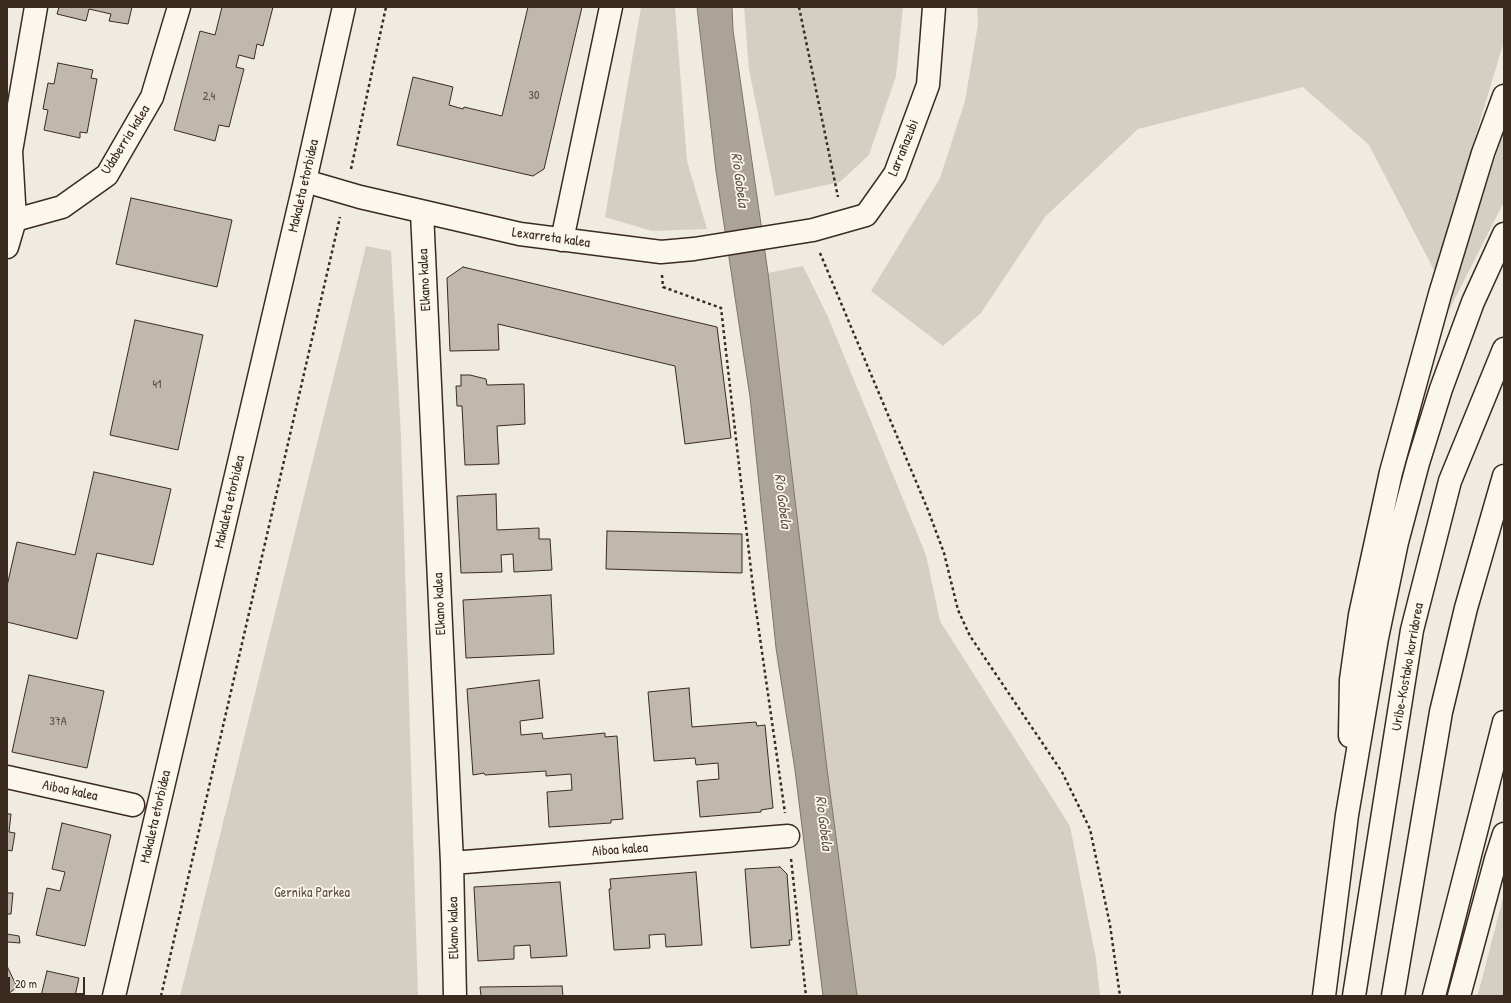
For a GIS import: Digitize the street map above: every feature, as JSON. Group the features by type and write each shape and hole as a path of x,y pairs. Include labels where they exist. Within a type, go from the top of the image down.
{"main road":[{"path":"7,247 15,220 12,151 36,7"},
{"name":"Udaberria kalea","path":"15,220 62,207 107,175 152,97 179,7"},
{"name":"Makaleta etorbidea","path":"114,996 305,181 344,7"},
{"path":"562,240 611,7"},
{"name":"Larrañazubi","path":"809,240 866,215 896,174 928,85 934,7"},
{"path":"1347,815 1351,680 1360,615 1373,549 1391,472 1440,294 1504,96"},
{"name":"Lexarreta kalea","path":"305,181 422,212 520,234 661,252 809,240"},
{"name":"Elkano kalea","path":"422,212 452,863 455,996"},
{"path":"1324,996 1347,815 1377,638 1397,542 1418,463 1441,389 1473,302 1504,234"},
{"name":"Uribe-Kostako korridorea","path":"1354,996 1412,630 1450,481 1504,349"},
{"path":"1393,996 1441,712 1466,608 1504,476"},
{"path":"1434,996 1504,722"},
{"name":"Aiboa kalea","path":"7,777 133,805"},
{"path":"1459,996 1504,834"},
{"name":"Aiboa kalea","path":"452,863 788,836"}],"path":[{"path":"349,175 386,7"},
{"path":"800,7 839,200"},
{"path":"161,996 340,215"},
{"path":"809,240 928,510 944,553 958,610 970,636 1062,772 1090,829 1110,925 1120,996"},
{"path":"661,252 663,287 721,308 754,596 788,836 806,996"}],"green space":[{"path":"641,7 675,7 687,161 707,229 652,231 605,217"},
{"path":"744,7 903,7 896,76 869,155 840,182 775,196 749,70"},
{"path":"977,7 1504,7 1504,41 1435,272 1369,145 1303,87 1138,129 1045,217 981,313 943,346 871,291 940,178 965,101 978,24"},
{"path":"1504,130 1504,202 1447,314 1474,223"},
{"name":"Gernika Parkea","path":"366,246 391,251 401,436 418,996 180,996"},
{"path":"803,266 828,317 926,555 940,621 1070,826 1096,959 1100,996 857,996 827,769 768,273"},
{"path":"1504,894 1504,996 1477,996 1481,983"}],"water":[{"name":"Río Gobela","path":"697,7 732,7 733,30 768,273 827,769 857,996 823,996 795,770 776,648 750,397 716,171"}],"building":[{"path":"59,7 132,7 128,24 109,21 111,14 89,9 86,21 57,14"},
{"path":"222,7 273,7 263,46 257,44 254,59 239,55 236,67 244,69 229,127 219,125 215,141 174,130 200,31 215,35"},
{"path":"528,7 582,7 544,169 533,176 397,145 413,77 453,87 449,105 502,116"},
{"path":"58,63 93,70 91,78 97,79 87,133 80,132 80,138 44,130 48,110 43,109 48,83 54,84"},
{"path":"131,198 232,220 217,287 116,264"},
{"path":"463,267 717,327 731,438 685,444 675,366 498,324 499,350 450,351 447,278"},
{"path":"135,320 203,335 178,450 110,435"},
{"path":"461,375 470,375 486,379 487,385 524,384 525,424 497,426 499,464 465,465 462,406 457,406 456,386 461,386"},
{"path":"94,472 171,489 153,565 97,553 77,639 7,622 7,586 17,542 75,555"},
{"path":"496,494 497,530 539,528 539,539 550,539 552,570 514,572 513,554 501,555 502,572 461,573 457,496"},
{"path":"607,531 742,534 742,573 606,569"},
{"path":"551,595 554,654 466,658 463,600"},
{"path":"29,675 104,691 87,768 12,752"},
{"path":"539,680 543,718 520,721 521,735 542,733 543,739 605,733 605,737 617,736 623,819 611,820 611,823 549,827 547,792 572,790 571,774 546,776 546,771 485,775 484,773 473,775 467,689"},
{"path":"689,688 692,727 756,722 757,726 765,725 773,808 761,810 761,812 700,817 697,781 719,779 718,763 696,765 695,758 654,761 648,692"},
{"path":"7,814 11,814 9,832 15,833 12,851 7,850"},
{"path":"62,823 111,835 85,946 36,935 47,888 60,891 65,872 52,869"},
{"path":"780,867 787,874 792,940 789,940 790,945 751,948 745,869"},
{"path":"696,872 702,945 666,947 665,934 649,935 650,948 614,950 609,889 611,889 610,879"},
{"path":"560,882 567,956 531,958 530,945 514,946 514,959 478,961 474,887"},
{"path":"7,893 13,893 11,914 7,914"},
{"path":"7,934 19,936 20,943 7,942"},
{"path":"7,966 17,987 7,995"},
{"path":"47,971 79,978 75,996 41,996"},
{"path":"562,986 563,996 481,996 480,987"}]}
